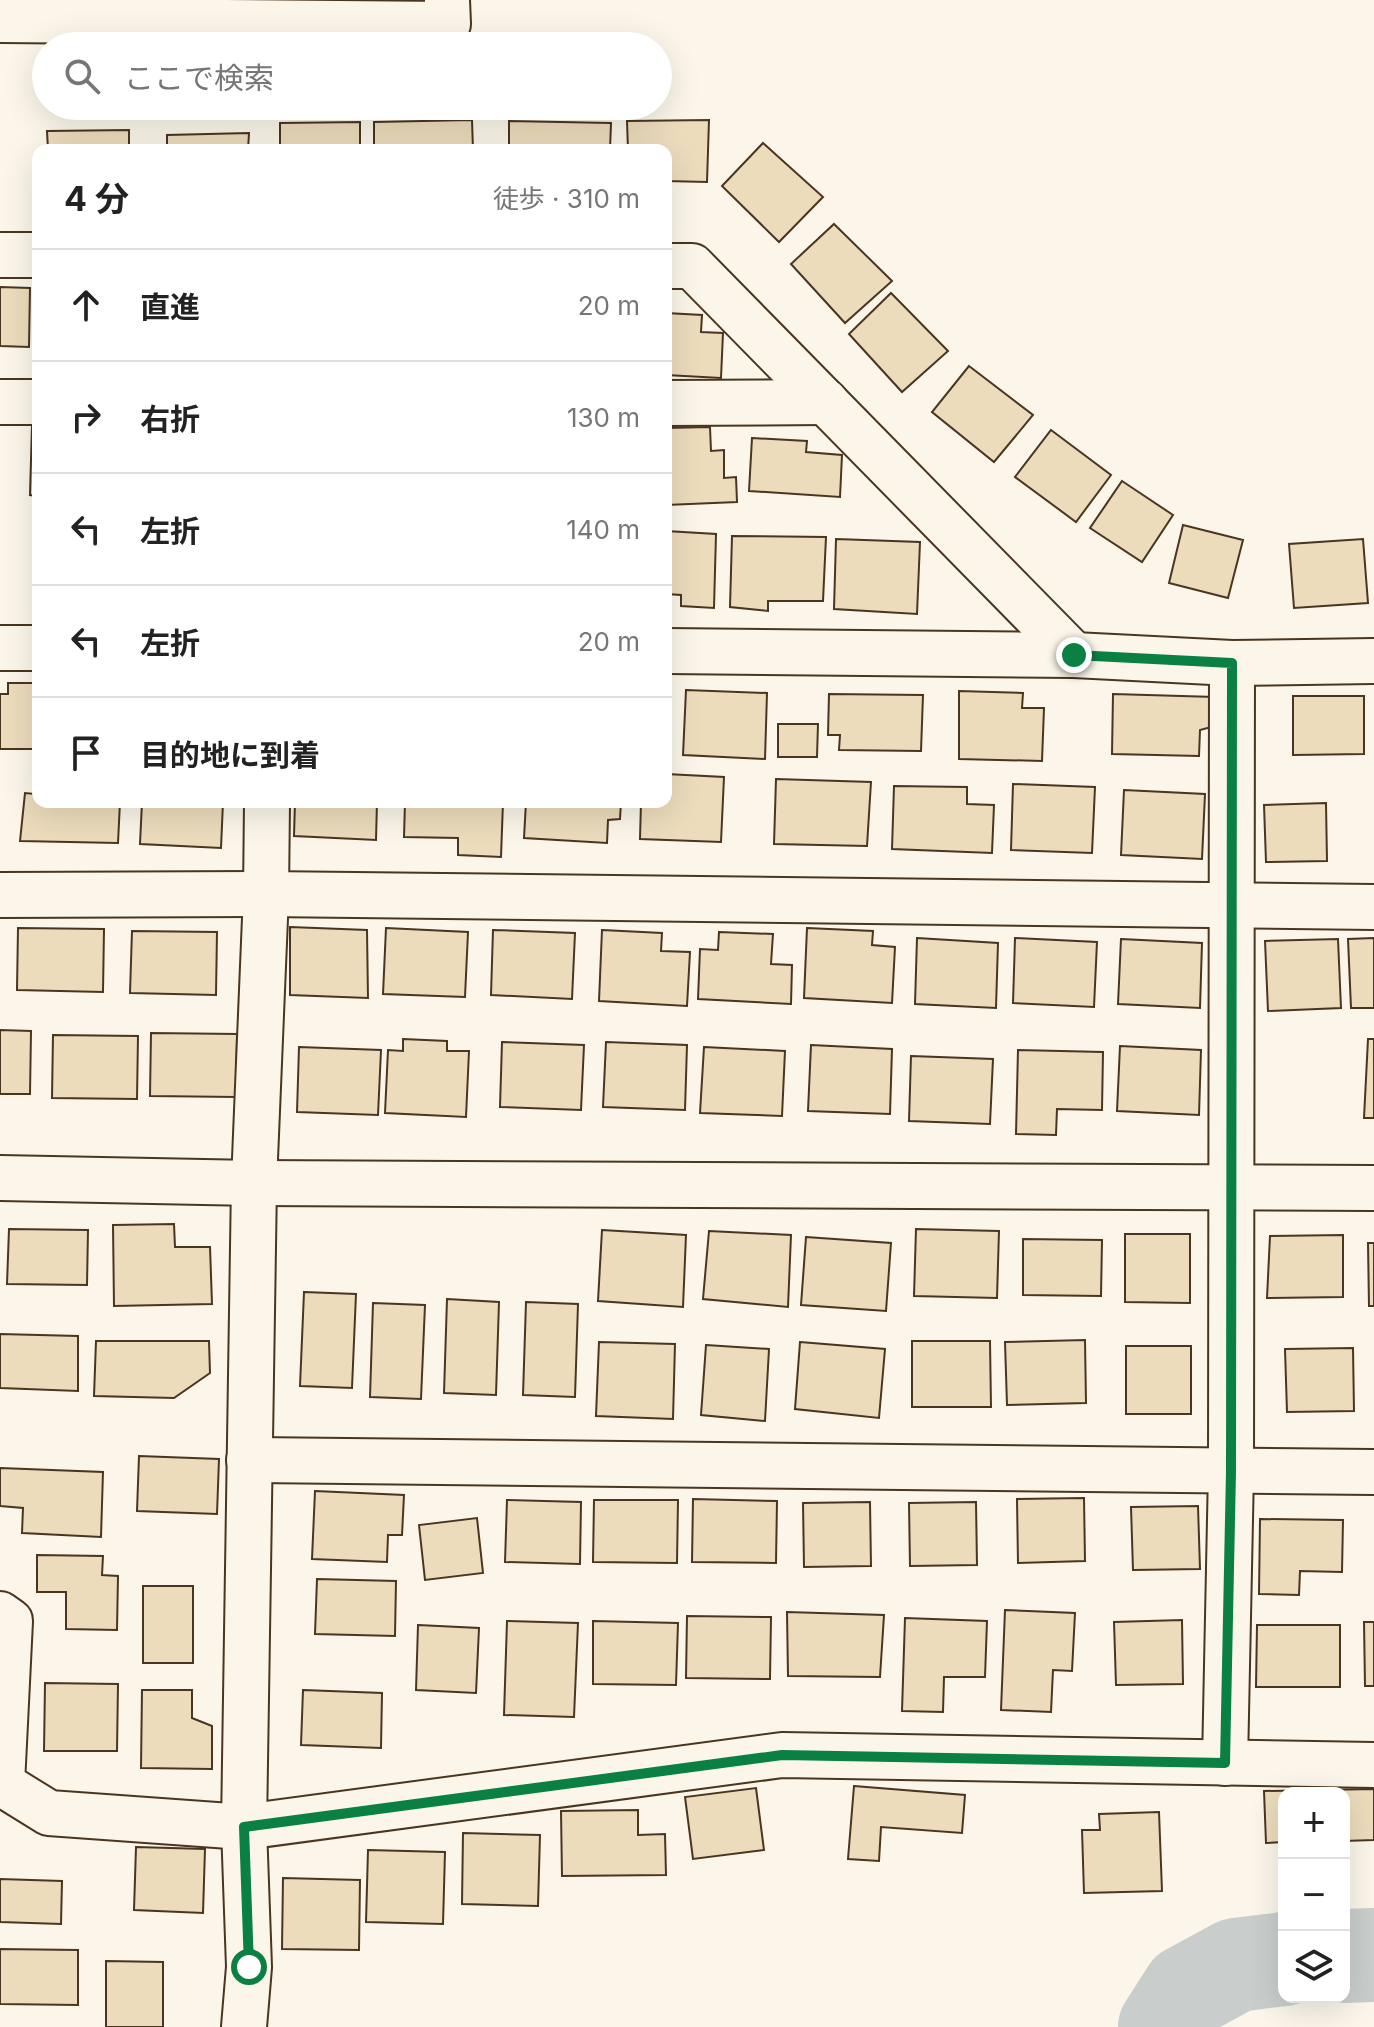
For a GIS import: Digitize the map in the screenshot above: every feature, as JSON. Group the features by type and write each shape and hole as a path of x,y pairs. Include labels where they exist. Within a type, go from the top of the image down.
{"street":[{"path":"0,20 448,24 447,0"},
{"path":"0,255 32,255"},
{"path":"672,266 692,266 1074,655"},
{"path":"0,402 32,402"},
{"path":"672,403 826,402"},
{"path":"0,648 32,648"},
{"path":"672,651 1074,655 1232,663 1374,661"},
{"path":"1225,1763 1231,1471 1232,663"},
{"path":"244,2027 249,1967 244,1827 254,1183 267,808"},
{"path":"0,895 266,894 1374,907"},
{"path":"0,1178 254,1183 1374,1188"},
{"path":"249,1460 1374,1472"},
{"path":"0,1614 10,1621 2,1784 49,1813 244,1827 782,1755 1374,1765"}],"building":[{"path":"472,120 473,144 374,144 374,122"},
{"path":"709,120 707,182 672,181 672,144 628,144 627,121"},
{"path":"509,121 611,123 610,144 509,144"},
{"path":"360,122 360,144 280,144 280,123"},
{"path":"129,130 129,144 48,144 47,131"},
{"path":"249,133 248,144 167,144 167,135"},
{"path":"763,143 823,197 779,242 722,186"},
{"path":"834,224 892,281 845,323 791,264"},
{"path":"0,287 30,288 29,347 0,346"},
{"path":"891,293 948,351 902,392 849,334"},
{"path":"672,313 702,315 701,332 723,333 721,378 672,375"},
{"path":"969,366 1033,415 994,462 932,412"},
{"path":"32,425 32,495 30,495"},
{"path":"710,427 711,451 724,450 724,478 736,477 737,502 672,505 672,428"},
{"path":"1051,430 1111,475 1076,522 1015,477"},
{"path":"752,438 807,441 806,452 842,455 840,497 749,491"},
{"path":"1122,481 1173,515 1142,562 1090,528"},
{"path":"1183,525 1243,540 1228,598 1169,583"},
{"path":"672,531 716,534 714,608 681,606 681,595 672,594"},
{"path":"732,536 826,537 823,601 768,601 768,611 730,607"},
{"path":"836,539 920,542 917,614 834,609"},
{"path":"1363,539 1368,603 1294,608 1289,544"},
{"path":"8,683 32,683 32,749 0,749 0,694 8,694"},
{"path":"686,690 767,693 765,759 683,755"},
{"path":"959,691 1023,693 1022,708 1044,708 1042,761 959,759"},
{"path":"829,694 923,695 921,751 839,750 840,735 828,735"},
{"path":"1113,694 1215,697 1215,726 1200,730 1199,756 1112,754"},
{"path":"1293,696 1364,696 1364,754 1293,755"},
{"path":"778,724 818,724 817,757 778,757"},
{"path":"672,774 724,777 721,842 640,839 641,808 672,808"},
{"path":"776,779 871,782 867,846 774,844"},
{"path":"1013,784 1095,787 1092,853 1011,850"},
{"path":"894,786 967,787 967,804 994,805 992,853 892,849"},
{"path":"1124,790 1205,794 1202,859 1121,855"},
{"path":"25,793 32,794 32,808 120,808 118,843 20,841"},
{"path":"1326,803 1327,861 1266,862 1264,805"},
{"path":"142,808 223,808 221,848 140,844"},
{"path":"295,808 377,808 376,840 294,836"},
{"path":"405,808 503,808 501,857 458,855 458,838 404,837"},
{"path":"526,808 621,808 620,819 608,820 607,843 524,838"},
{"path":"290,927 367,930 368,998 290,995"},
{"path":"18,928 104,929 103,992 17,990"},
{"path":"386,928 468,932 465,997 383,994"},
{"path":"807,928 873,931 872,945 895,947 892,1003 804,998"},
{"path":"493,930 575,933 572,999 491,995"},
{"path":"602,930 662,933 661,951 690,952 687,1006 599,1001"},
{"path":"132,931 217,932 216,995 130,993"},
{"path":"719,932 773,934 771,964 792,965 791,1004 698,999 700,949 718,950"},
{"path":"917,938 998,943 996,1008 915,1004"},
{"path":"1015,938 1097,942 1094,1007 1013,1003"},
{"path":"1374,938 1374,1008 1351,1008 1348,939"},
{"path":"1121,939 1202,943 1200,1008 1118,1004"},
{"path":"1338,939 1341,1008 1268,1011 1265,941"},
{"path":"0,1030 31,1031 30,1094 0,1094"},
{"path":"151,1033 237,1034 236,1097 150,1096"},
{"path":"53,1035 138,1036 137,1099 52,1098"},
{"path":"403,1039 447,1041 447,1051 469,1051 466,1117 385,1113 388,1050 403,1051"},
{"path":"1368,1039 1374,1039 1374,1118 1364,1118"},
{"path":"502,1042 584,1045 581,1110 500,1107"},
{"path":"606,1042 687,1045 685,1110 603,1107"},
{"path":"811,1045 892,1049 890,1114 808,1111"},
{"path":"1120,1046 1201,1050 1199,1115 1117,1111"},
{"path":"299,1047 381,1050 378,1115 297,1112"},
{"path":"704,1047 785,1051 782,1116 700,1113"},
{"path":"1018,1050 1103,1052 1102,1110 1057,1109 1056,1135 1016,1134"},
{"path":"911,1056 993,1059 990,1124 909,1121"},
{"path":"174,1224 175,1247 210,1247 212,1304 114,1306 113,1225"},
{"path":"9,1229 88,1230 87,1285 7,1284"},
{"path":"916,1229 999,1231 997,1298 914,1296"},
{"path":"602,1230 686,1235 683,1307 598,1301"},
{"path":"709,1231 791,1235 788,1307 703,1299"},
{"path":"1125,1234 1190,1234 1190,1303 1125,1302"},
{"path":"1343,1235 1343,1297 1267,1298 1270,1236"},
{"path":"806,1237 891,1243 886,1311 801,1305"},
{"path":"1023,1239 1102,1240 1101,1296 1023,1295"},
{"path":"1368,1243 1374,1243 1374,1306 1369,1306"},
{"path":"304,1292 356,1294 352,1388 300,1386"},
{"path":"447,1299 499,1302 496,1395 444,1393"},
{"path":"526,1302 578,1304 575,1397 523,1395"},
{"path":"373,1303 425,1305 421,1399 370,1397"},
{"path":"0,1334 78,1336 78,1391 0,1388"},
{"path":"1085,1340 1086,1403 1007,1405 1005,1342"},
{"path":"96,1341 209,1341 210,1373 174,1398 94,1396"},
{"path":"912,1341 990,1341 991,1407 912,1407"},
{"path":"599,1342 675,1344 673,1419 596,1416"},
{"path":"800,1342 885,1349 879,1418 795,1409"},
{"path":"706,1345 769,1349 765,1421 701,1415"},
{"path":"1126,1346 1191,1346 1191,1414 1126,1414"},
{"path":"1353,1348 1354,1411 1287,1412 1285,1349"},
{"path":"139,1456 219,1459 217,1514 137,1511"},
{"path":"0,1468 103,1472 101,1537 22,1533 23,1508 0,1506"},
{"path":"315,1491 404,1495 402,1535 388,1535 387,1562 312,1559"},
{"path":"1084,1498 1085,1561 1018,1563 1017,1499"},
{"path":"693,1499 777,1501 776,1563 692,1562"},
{"path":"507,1500 581,1502 580,1564 505,1562"},
{"path":"594,1500 678,1500 677,1563 593,1562"},
{"path":"870,1502 871,1566 804,1567 803,1503"},
{"path":"976,1502 977,1565 910,1566 909,1503"},
{"path":"1198,1506 1200,1569 1133,1570 1131,1507"},
{"path":"477,1518 483,1573 425,1580 419,1525"},
{"path":"1260,1519 1343,1520 1342,1572 1300,1571 1299,1595 1259,1594"},
{"path":"37,1555 103,1556 102,1575 118,1576 117,1630 66,1629 66,1592 37,1592"},
{"path":"317,1579 396,1581 395,1636 315,1634"},
{"path":"143,1586 193,1586 193,1663 143,1663"},
{"path":"1005,1610 1075,1613 1072,1671 1053,1670 1051,1712 1001,1710"},
{"path":"787,1612 884,1615 880,1677 788,1676"},
{"path":"687,1616 771,1617 770,1679 686,1678"},
{"path":"905,1618 987,1621 985,1677 944,1677 943,1712 902,1711"},
{"path":"1182,1620 1183,1684 1116,1685 1114,1622"},
{"path":"507,1621 578,1623 574,1717 504,1715"},
{"path":"593,1621 678,1623 676,1685 593,1684"},
{"path":"1364,1622 1374,1622 1374,1686 1365,1686"},
{"path":"418,1625 479,1628 476,1693 416,1690"},
{"path":"1257,1625 1340,1625 1340,1687 1256,1687"},
{"path":"45,1683 118,1684 117,1751 44,1751"},
{"path":"142,1690 192,1690 192,1718 212,1726 212,1769 141,1768"},
{"path":"303,1690 382,1693 381,1748 301,1745"},
{"path":"854,1786 965,1795 962,1833 881,1827 879,1861 848,1859"},
{"path":"756,1788 764,1850 693,1859 685,1797"},
{"path":"1350,1789 1374,1789 1374,1840 1350,1841"},
{"path":"1264,1791 1278,1791 1278,1842 1266,1843"},
{"path":"638,1810 638,1835 665,1834 666,1875 562,1876 561,1811"},
{"path":"1159,1812 1162,1891 1084,1893 1082,1830 1100,1830 1099,1814"},
{"path":"463,1833 540,1835 538,1906 462,1904"},
{"path":"136,1847 205,1849 203,1913 134,1910"},
{"path":"368,1850 445,1852 443,1924 366,1922"},
{"path":"283,1878 360,1880 359,1950 282,1949"},
{"path":"0,1879 62,1881 61,1924 0,1922"},
{"path":"0,1949 78,1950 78,2005 0,2004"},
{"path":"106,1961 163,1962 163,2027 106,2027"}],"waterway":[{"path":"1350,1956 1374,1955"},
{"path":"1165,2027 1188,1991 1236,1965 1278,1960"}],"route":[{"path":"249,1967 244,1827 782,1755 1225,1763 1231,1471 1232,663 1074,655"}]}
